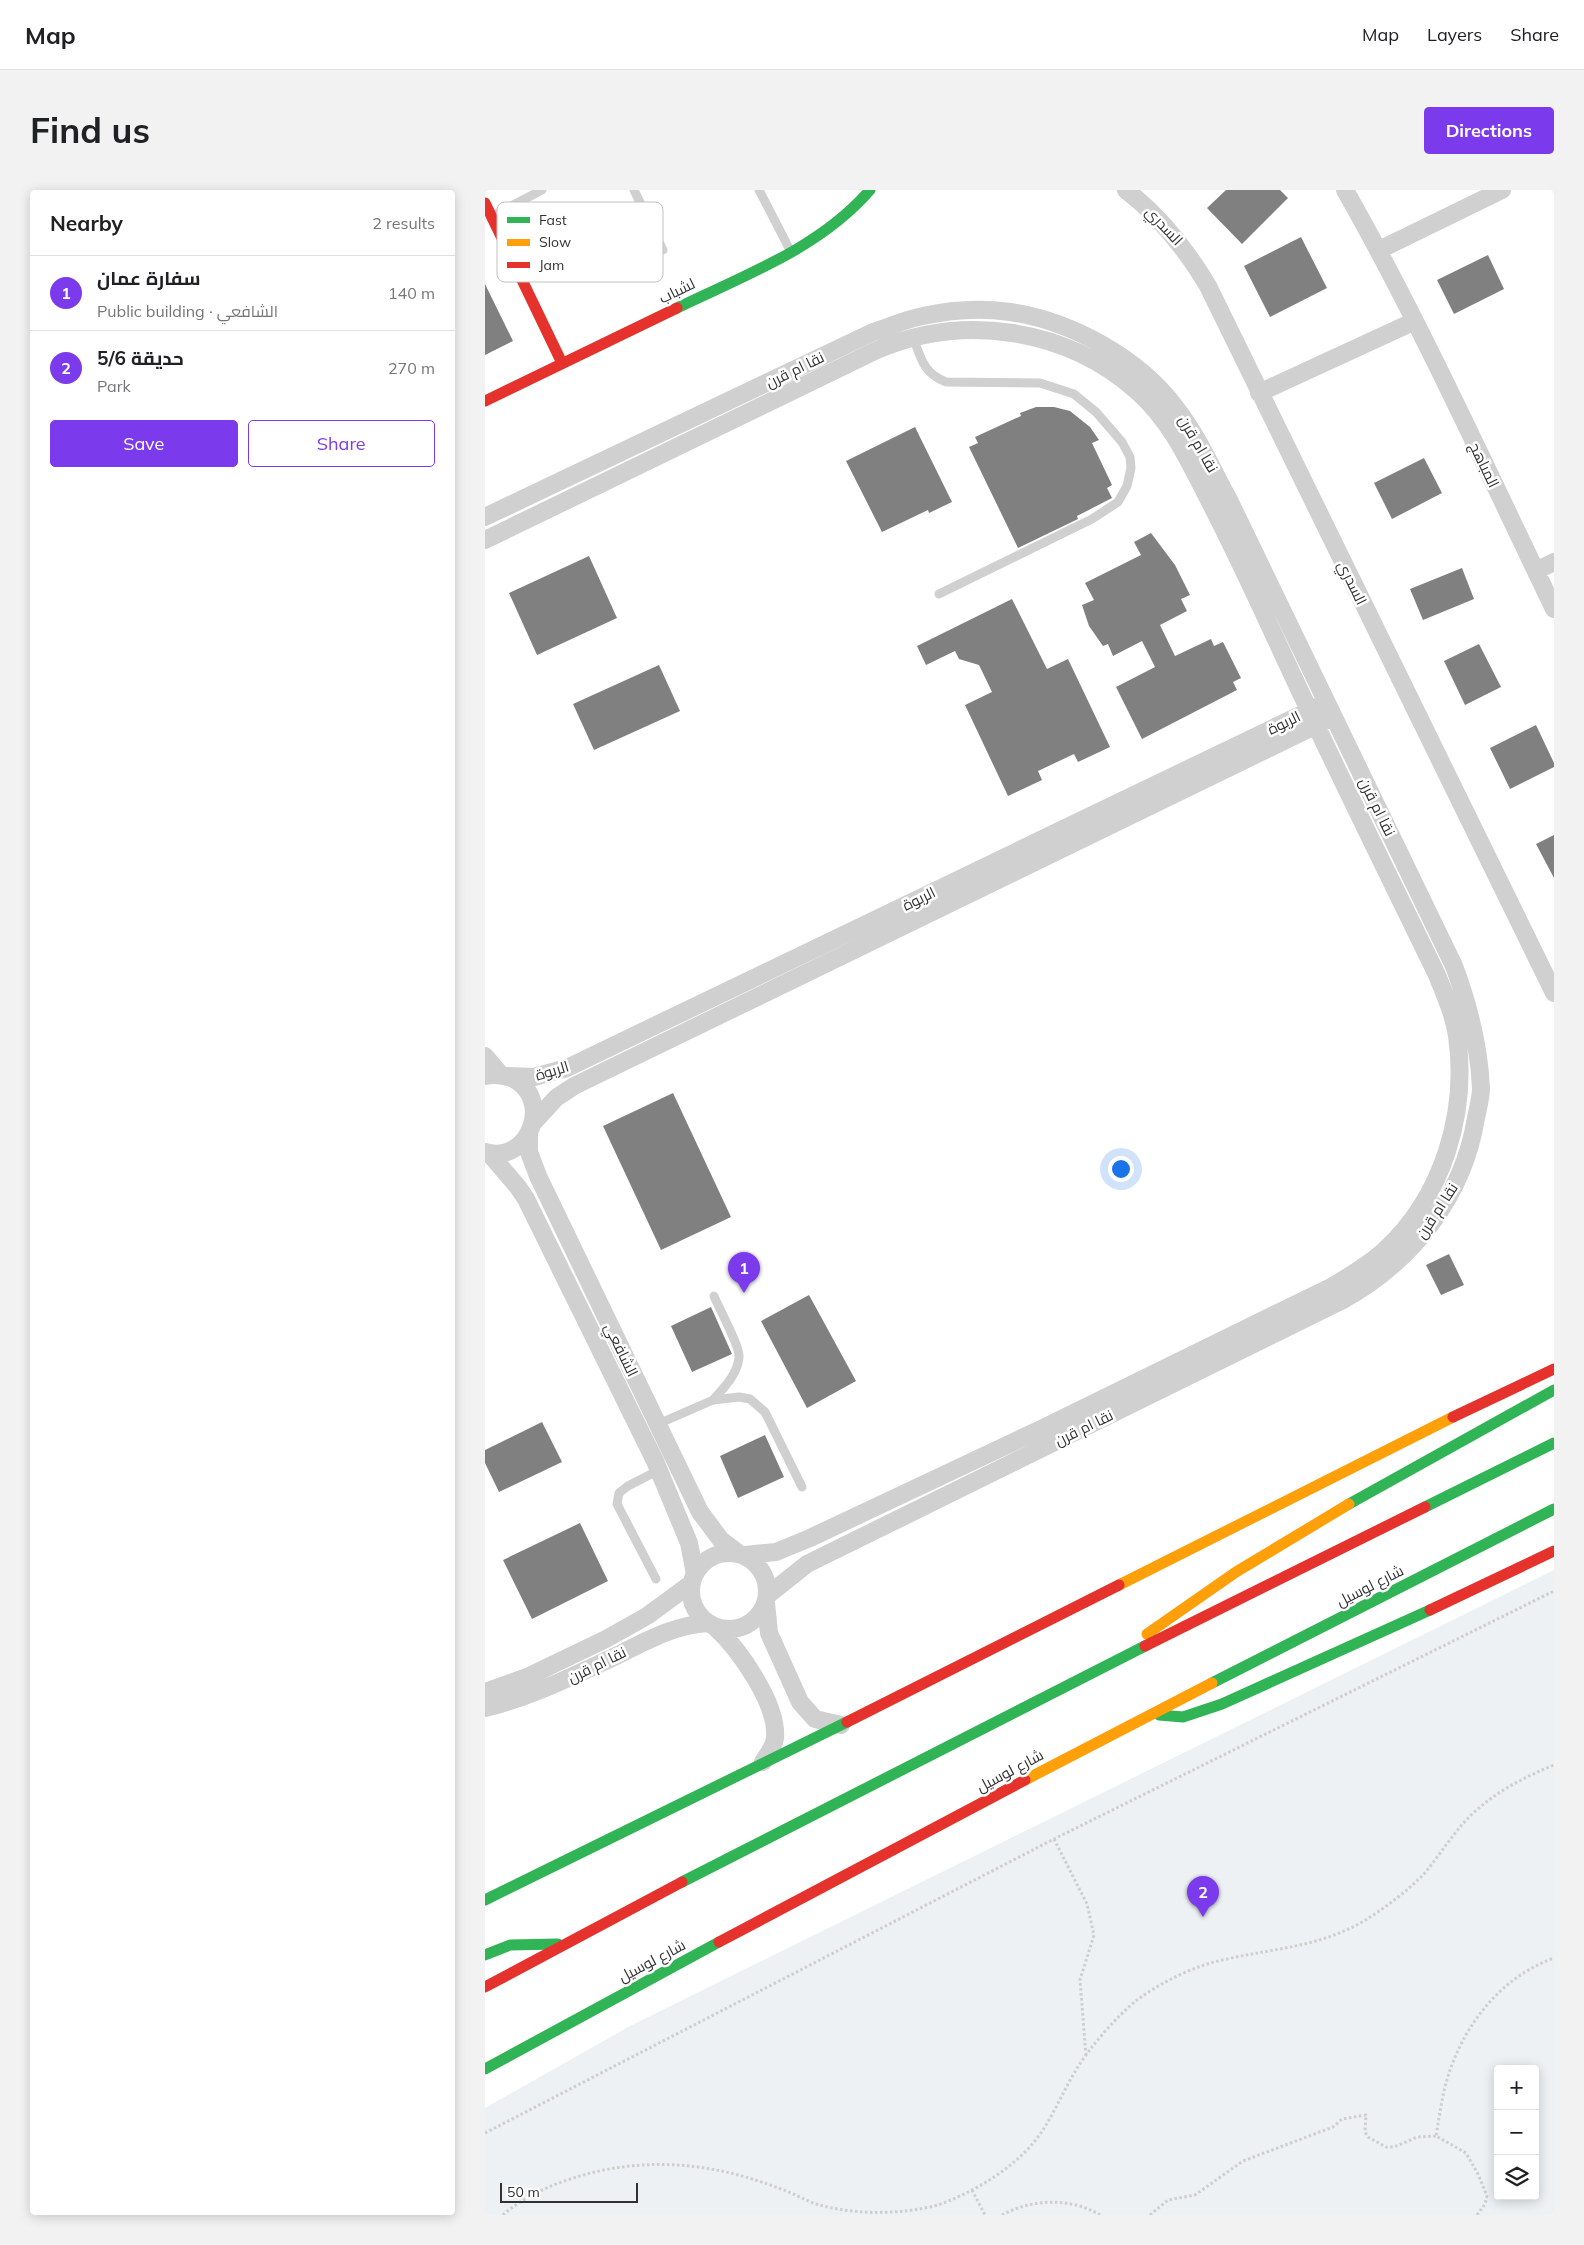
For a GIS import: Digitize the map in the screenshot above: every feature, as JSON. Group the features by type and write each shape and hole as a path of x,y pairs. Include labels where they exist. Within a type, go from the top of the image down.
{"main road":[{"name":"لشباب","path":"485,401 813,240 842,218 870,190"},
{"path":"485,203 497,228"},
{"path":"523,282 562,363"},
{"path":"485,1900 841,1725 1479,1404 1554,1369"},
{"path":"1122,1660 1145,1636 1184,1605 1249,1562 1391,1479 1554,1390"},
{"path":"485,1987 564,1944 1016,1710 1122,1660 1554,1443"},
{"name":"شارع لوسيل","path":"485,2069 786,1906 1150,1714 1554,1509"},
{"path":"1150,1714 1183,1717 1222,1704 1397,1627 1554,1552"},
{"path":"485,1955 510,1946 564,1944"}],"street":[{"name":"السدري","path":"1126,190 1164,223 1187,252 1208,286 1554,993"},
{"name":"المباهج","path":"1345,190 1415,320 1554,609"},
{"path":"1379,250 1502,190"},
{"name":"نقا ام قرن","path":"485,518 873,332 922,316 941,313 988,311 1021,314 1066,329 1109,349 1141,372 1176,407 1195,435 1229,500 1454,966 1473,1021 1481,1090 1474,1132 1460,1174 1438,1214 1422,1237 1403,1258 1365,1288 807,1564 767,1599"},
{"path":"1259,393 1415,320"},
{"name":"نقا ام قرن","path":"485,540 877,350 913,336 967,329 993,330 1046,339 1096,362 1136,390 1157,410 1175,434 1251,583 1313,718 1437,975 1451,1011 1457,1034 1460,1077 1454,1128 1443,1164 1416,1214 1385,1250 1358,1271 1331,1287 1041,1429 810,1538 776,1552 741,1554"},
{"path":"1536,571 1554,562"},
{"name":"الربوة","path":"487,1152 501,1153 512,1150 522,1144 556,1098 574,1086 1329,710"},
{"name":"الربوة","path":"498,1076 534,1077 567,1068 1313,718"},
{"path":"485,1056 498,1076"},
{"name":"الشافعي","path":"498,1076 517,1081 526,1089 532,1099 535,1111 529,1152 538,1176 700,1512 721,1540 741,1554"},
{"name":"الشافعي","path":"487,1152 518,1187 525,1199 659,1470 689,1543 693,1578"},
{"path":"763,1762 773,1745 775,1737 773,1717 748,1665 734,1645 699,1615 694,1606 691,1594 693,1578 708,1559 727,1552 741,1554 755,1562 763,1571 767,1583 769,1633 800,1702 815,1719 841,1725"},
{"name":"نقا ام قرن","path":"485,1692 527,1677 606,1639 647,1616 693,1578"},
{"path":"712,1625 731,1630 746,1626 762,1613 767,1599"},
{"name":"نقا ام قرن","path":"485,1708 502,1704 555,1685 678,1627 712,1625"}],"lane":[{"path":"518,202 541,190"},
{"path":"634,190 640,202"},
{"path":"759,190 791,252"},
{"path":"491,216 497,213"},
{"path":"913,336 924,366 933,377 946,382 1039,383 1074,394 1097,412 1122,442 1131,457 1131,468 1127,486 1117,502 1092,519 939,594"},
{"path":"713,1400 727,1384 739,1360 737,1348 714,1296"},
{"path":"657,1424 713,1400 739,1397 756,1403 765,1412 802,1487"},
{"path":"655,1579 617,1504 619,1493 627,1486 659,1470"}],"path":[{"path":"485,2133 1054,1839 1554,1591"},
{"path":"503,2215 533,2194 566,2180 598,2171 648,2165 684,2166 717,2170 783,2190 815,2204 845,2212 887,2214 914,2211 938,2205 990,2180 1026,2150 1042,2131 1078,2066 1135,2002 1157,1988 1198,1967 1225,1959 1296,1948 1333,1936 1363,1921 1407,1890 1424,1873 1478,1808 1532,1774 1554,1765"},
{"path":"1054,1839 1087,1904 1094,1935 1080,1980 1086,2056"},
{"path":"1436,2136 1444,2088 1452,2064 1461,2041 1477,2016 1517,1978 1541,1963 1554,1958"},
{"path":"1150,2215 1169,2200 1195,2195 1243,2161 1333,2127 1342,2119 1366,2115 1365,2132 1368,2137 1386,2147 1417,2137 1436,2136 1466,2153 1471,2159 1487,2196 1485,2204 1477,2215"},
{"path":"972,2190 985,2215"},
{"path":"1002,2215 1013,2209 1039,2202 1066,2203 1093,2210 1100,2215"}],"shaded area":[{"path":"1554,1570 1554,2215 485,2215 485,2108 630,2026"}],"building":[{"path":"1226,190 1280,190 1288,198 1242,244 1207,208"},
{"path":"1301,237 1327,288 1270,317 1244,266"},
{"path":"1488,255 1504,289 1454,314 1437,280"},
{"path":"485,284 513,341 485,355"},
{"path":"1036,407 1054,407 1070,411 1090,427 1099,440 1092,443 1112,485 1107,488 1112,498 1077,516 1078,519 1018,548 969,447 978,443 975,437 1021,416 1020,413"},
{"path":"915,427 952,502 929,513 928,510 882,532 846,461"},
{"path":"1424,458 1442,493 1392,519 1374,483"},
{"path":"1151,533 1175,565 1190,595 1181,599 1187,611 1160,625 1175,656 1211,639 1214,646 1223,642 1241,678 1233,682 1237,690 1142,739 1116,687 1155,667 1142,641 1113,656 1108,644 1103,646 1089,626 1082,605 1094,600 1085,583 1141,555 1134,542"},
{"path":"589,556 617,618 537,655 509,593"},
{"path":"1462,568 1474,599 1423,620 1410,589"},
{"path":"1012,599 1047,669 1068,659 1110,747 1078,762 1074,754 1038,771 1042,780 1008,796 965,705 992,692 979,665 959,659 955,651 926,665 917,646"},
{"path":"1479,644 1501,687 1465,705 1444,661"},
{"path":"659,665 680,711 594,750 573,704"},
{"path":"1536,725 1554,763 1554,767 1510,789 1490,748"},
{"path":"1554,835 1554,878 1536,844"},
{"path":"673,1093 731,1217 661,1250 603,1126"},
{"path":"1449,1254 1464,1285 1441,1295 1426,1265"},
{"path":"809,1295 856,1381 807,1408 761,1321"},
{"path":"711,1307 732,1354 692,1372 671,1326"},
{"path":"542,1422 562,1462 499,1492 485,1463 485,1450"},
{"path":"765,1435 784,1477 738,1498 720,1456"},
{"path":"580,1523 608,1581 532,1619 503,1560"}],"traffic: fast":[{"path":"677,308 755,271 805,244 850,210 870,190"},
{"path":"1349,1504 1554,1390"},
{"path":"1425,1507 1554,1443"},
{"path":"1212,1683 1554,1509"},
{"path":"1159,1715 1183,1717 1222,1704 1430,1610"},
{"path":"682,1882 1145,1646"},
{"path":"485,1900 847,1722"},
{"path":"485,2069 719,1942"},
{"path":"485,1955 510,1945 558,1944"}],"traffic: slow":[{"path":"1119,1585 1453,1417"},
{"path":"1147,1634 1236,1572 1349,1504"},
{"path":"1025,1780 1212,1683"}],"traffic: jam":[{"path":"485,203 497,228"},
{"path":"523,282 562,363"},
{"path":"485,401 677,308"},
{"path":"1453,1417 1554,1369"},
{"path":"1145,1646 1425,1507"},
{"path":"1430,1610 1554,1551"},
{"path":"847,1722 1119,1585"},
{"path":"719,1942 1025,1780"},
{"path":"485,1987 682,1882"}],"place":[{"name":"سفارة عمان","path":"744,1293"},
{"name":"حديقة 5/6","path":"1203,1917"}]}
